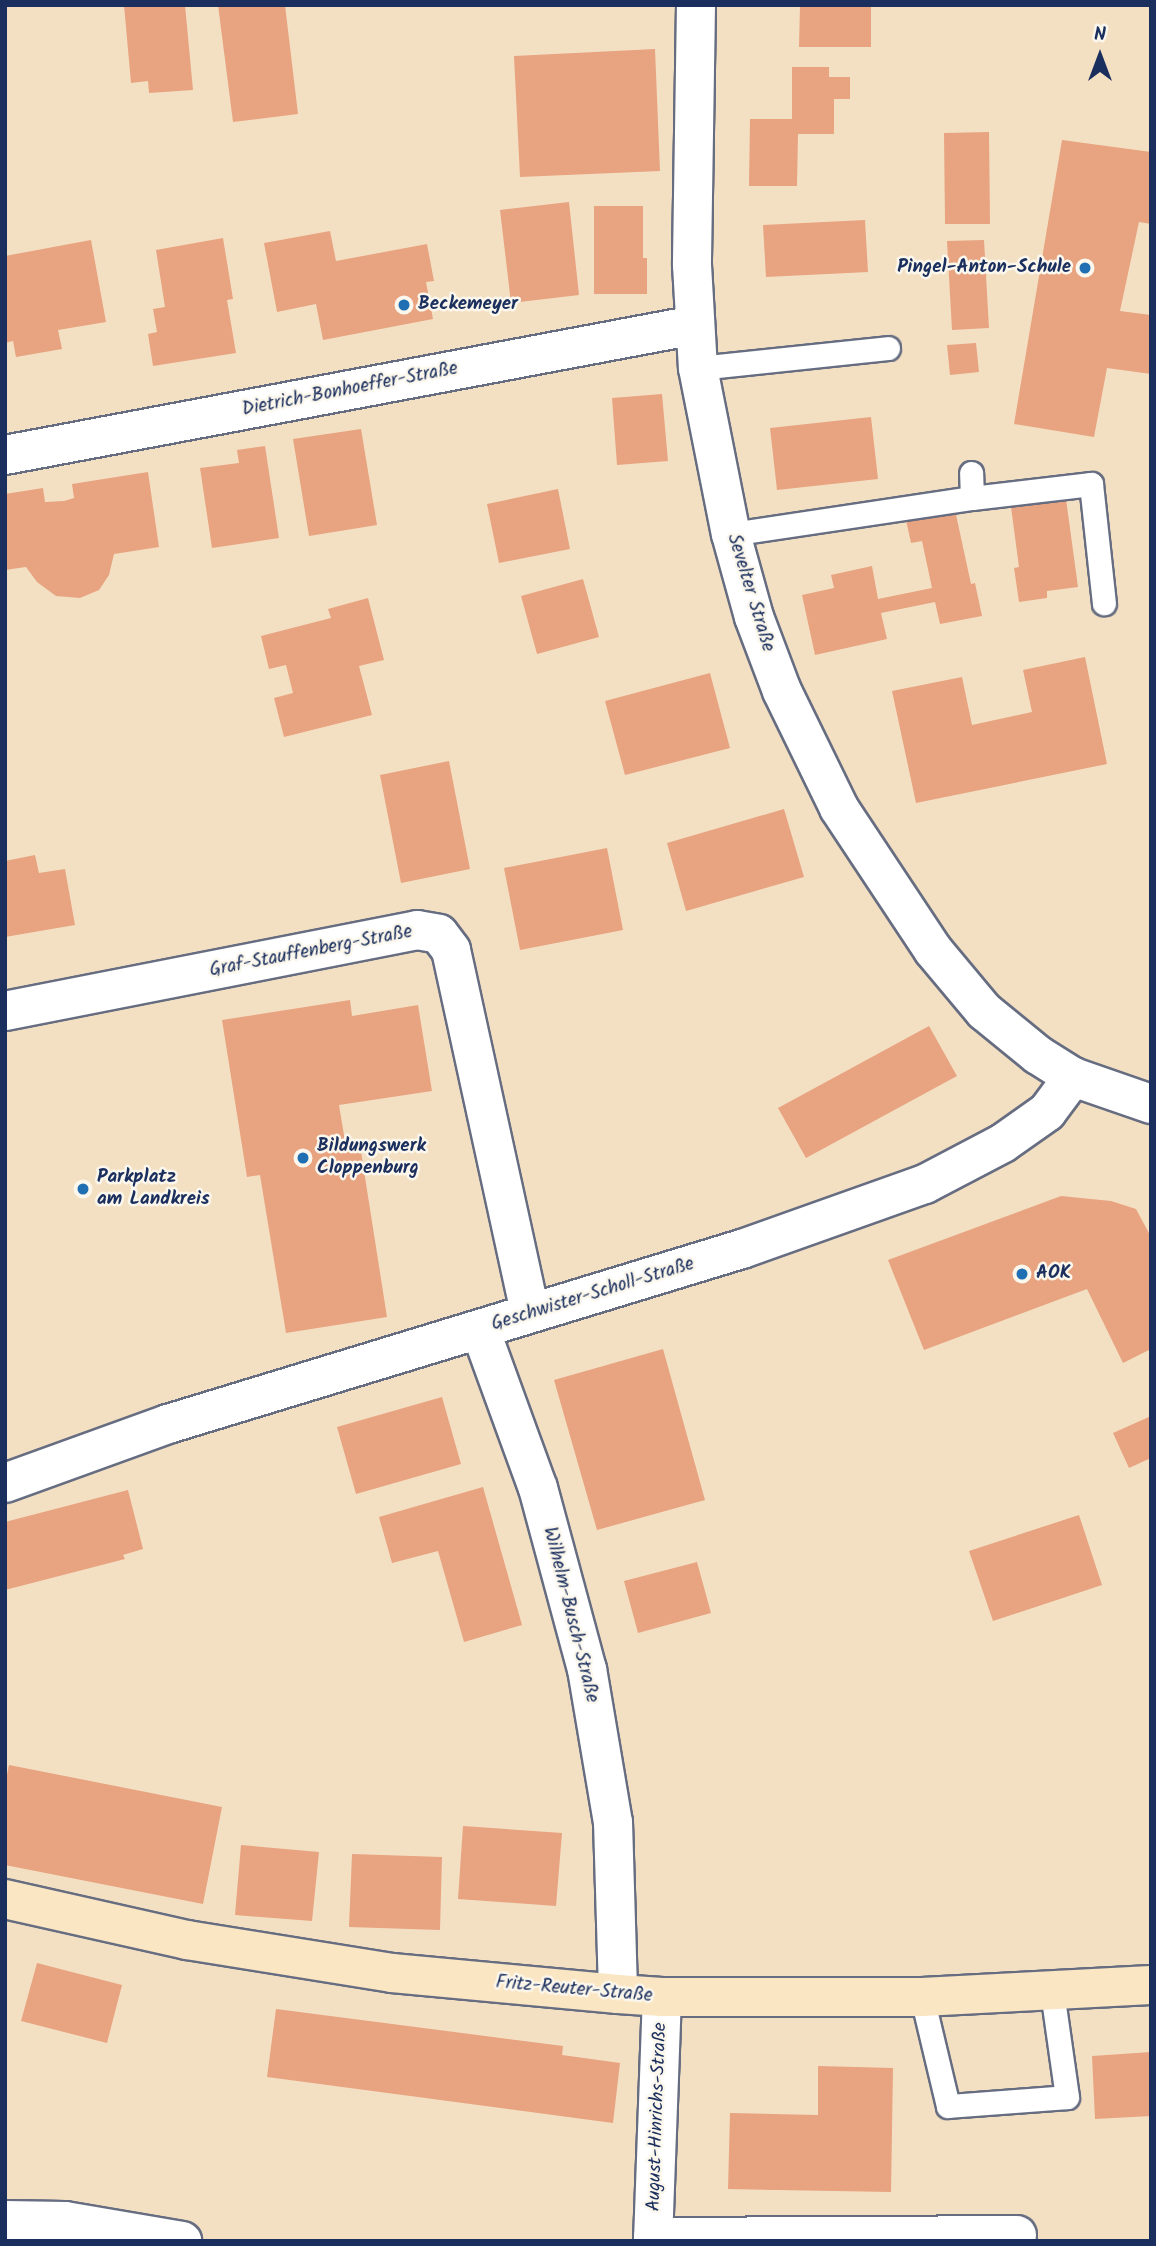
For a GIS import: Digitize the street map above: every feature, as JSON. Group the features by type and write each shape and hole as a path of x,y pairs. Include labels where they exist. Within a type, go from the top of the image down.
{"street":[{"name":"Sevelter Straße","path":"695,5 695,326 698,368 732,534 754,617 782,691 839,808 933,950 984,1011 1038,1055 1073,1077"},
{"name":"Dietrich-Bonhoeffer-Straße","path":"5,455 695,326"},
{"name":"Graf-Stauffenberg-Straße","path":"5,1011 417,930 439,934 451,950 530,1312"},
{"path":"1073,1077 1151,1104"},
{"name":"Geschwister-Scholl-Straße","path":"5,1483 169,1424 530,1312 742,1250 925,1184 1003,1143 1047,1112 1073,1077"},
{"name":"Wilhelm-Busch-Straße","path":"480,1329 538,1488 587,1669 613,1822 618,1994"},
{"name":"Fritz-Reuter-Straße","path":"5,1899 187,1940 378,1971 618,1994 662,1997 922,1997 1151,1986"},
{"name":"August-Hinrichs-Straße","path":"662,1997 653,2239 1017,2235"},
{"path":"5,2220 65,2221 182,2241"}],"lane":[{"path":"698,368 888,348"},
{"path":"971,473 972,498"},
{"path":"732,534 972,498 1091,484 1104,603"},
{"path":"922,1997 948,2106 1067,2097 1052,1991"}],"building":[{"path":"124,5 185,5 193,90 149,93 148,81 131,83"},
{"path":"218,5 285,5 298,114 233,122"},
{"path":"800,5 871,5 871,47 799,47"},
{"path":"655,49 660,171 520,177 514,56"},
{"path":"792,67 829,67 829,77 850,77 850,99 834,99 834,134 798,134 797,186 749,186 750,119 792,119"},
{"path":"989,132 990,224 945,224 944,133"},
{"name":"Pingel-Anton-Schule","path":"1062,140 1151,152 1151,224 1139,222 1120,311 1151,315 1151,374 1107,368 1094,437 1014,424"},
{"path":"569,202 579,295 511,303 500,210"},
{"path":"594,206 643,206 643,258 647,258 647,294 594,294"},
{"path":"865,220 868,272 766,277 763,225"},
{"path":"330,231 336,261 427,244 434,281 426,282 433,319 323,340 316,304 277,312 264,243"},
{"path":"223,238 233,299 227,300 236,353 153,366 148,334 157,332 153,309 165,307 156,250"},
{"path":"91,240 106,322 58,330 62,349 16,357 13,341 5,343 5,256"},
{"path":"984,240 989,328 952,330 947,241"},
{"path":"976,343 979,372 950,375 947,345"},
{"path":"662,394 668,461 617,465 612,398"},
{"path":"871,417 878,479 777,490 770,428"},
{"path":"361,429 377,525 309,536 293,439"},
{"path":"265,446 279,538 212,548 200,468 239,463 237,450"},
{"path":"148,472 159,547 114,554 109,575 99,590 80,598 56,596 37,582 26,567 5,570 5,494 43,488 45,502 64,501 74,498 72,484"},
{"path":"558,489 570,549 499,563 487,504"},
{"path":"1066,499 1078,587 1047,591 1047,598 1019,602 1014,568 1019,567 1011,507"},
{"path":"955,510 971,584 975,583 982,616 940,624 935,602 881,613 887,639 815,655 802,595 834,588 831,575 872,566 878,599 932,588 922,541 911,543 906,520"},
{"path":"583,579 599,637 537,654 521,596"},
{"path":"368,598 384,660 359,666 372,715 284,737 274,698 293,693 286,665 269,669 261,636 331,618 328,609"},
{"path":"1085,657 1107,764 916,803 892,691 962,677 972,725 1032,712 1023,670"},
{"path":"710,673 730,748 625,775 605,701"},
{"path":"449,761 470,869 401,883 380,775"},
{"path":"784,809 804,877 686,911 667,843"},
{"path":"607,848 623,930 520,950 504,868"},
{"path":"35,855 39,873 65,869 75,925 5,937 5,861"},
{"name":"Bildungswerk Cloppenburg","path":"350,1000 352,1016 418,1005 432,1091 339,1105 345,1141 359,1139 387,1317 286,1333 260,1175 247,1177 222,1020"},
{"path":"929,1026 957,1076 806,1158 778,1108"},
{"name":"AOK","path":"1061,1196 1111,1201 1136,1209 1151,1237 1151,1349 1123,1363 1087,1289 924,1350 888,1260"},
{"path":"663,1349 705,1500 597,1530 554,1380"},
{"path":"442,1397 461,1464 356,1494 337,1427"},
{"path":"1151,1416 1151,1458 1129,1468 1113,1433"},
{"path":"483,1487 522,1625 464,1642 438,1551 392,1563 379,1517"},
{"path":"128,1490 143,1549 123,1555 125,1559 5,1590 5,1522"},
{"path":"1079,1515 1102,1585 993,1621 969,1551"},
{"path":"697,1562 711,1613 638,1633 624,1581"},
{"path":"9,1765 222,1807 203,1904 5,1865 5,1785"},
{"path":"463,1826 562,1833 556,1906 458,1899"},
{"path":"241,1845 319,1852 312,1921 235,1915"},
{"path":"352,1854 442,1857 440,1930 349,1927"},
{"path":"37,1963 122,1985 107,2043 21,2021"},
{"path":"276,2009 563,2046 562,2055 620,2063 613,2123 267,2077"},
{"path":"1151,2052 1151,2116 1095,2119 1092,2056"},
{"path":"818,2066 893,2068 891,2192 728,2189 730,2113 818,2115"}],"place":[{"name":"Pingel-Anton-Schule","path":"1085,268"},
{"name":"Beckemeyer","path":"404,305"},
{"name":"Bildungswerk Cloppenburg","path":"303,1158"},
{"name":"Parkplatz am Landkreis","path":"83,1189"},
{"name":"AOK","path":"1022,1274"}]}
